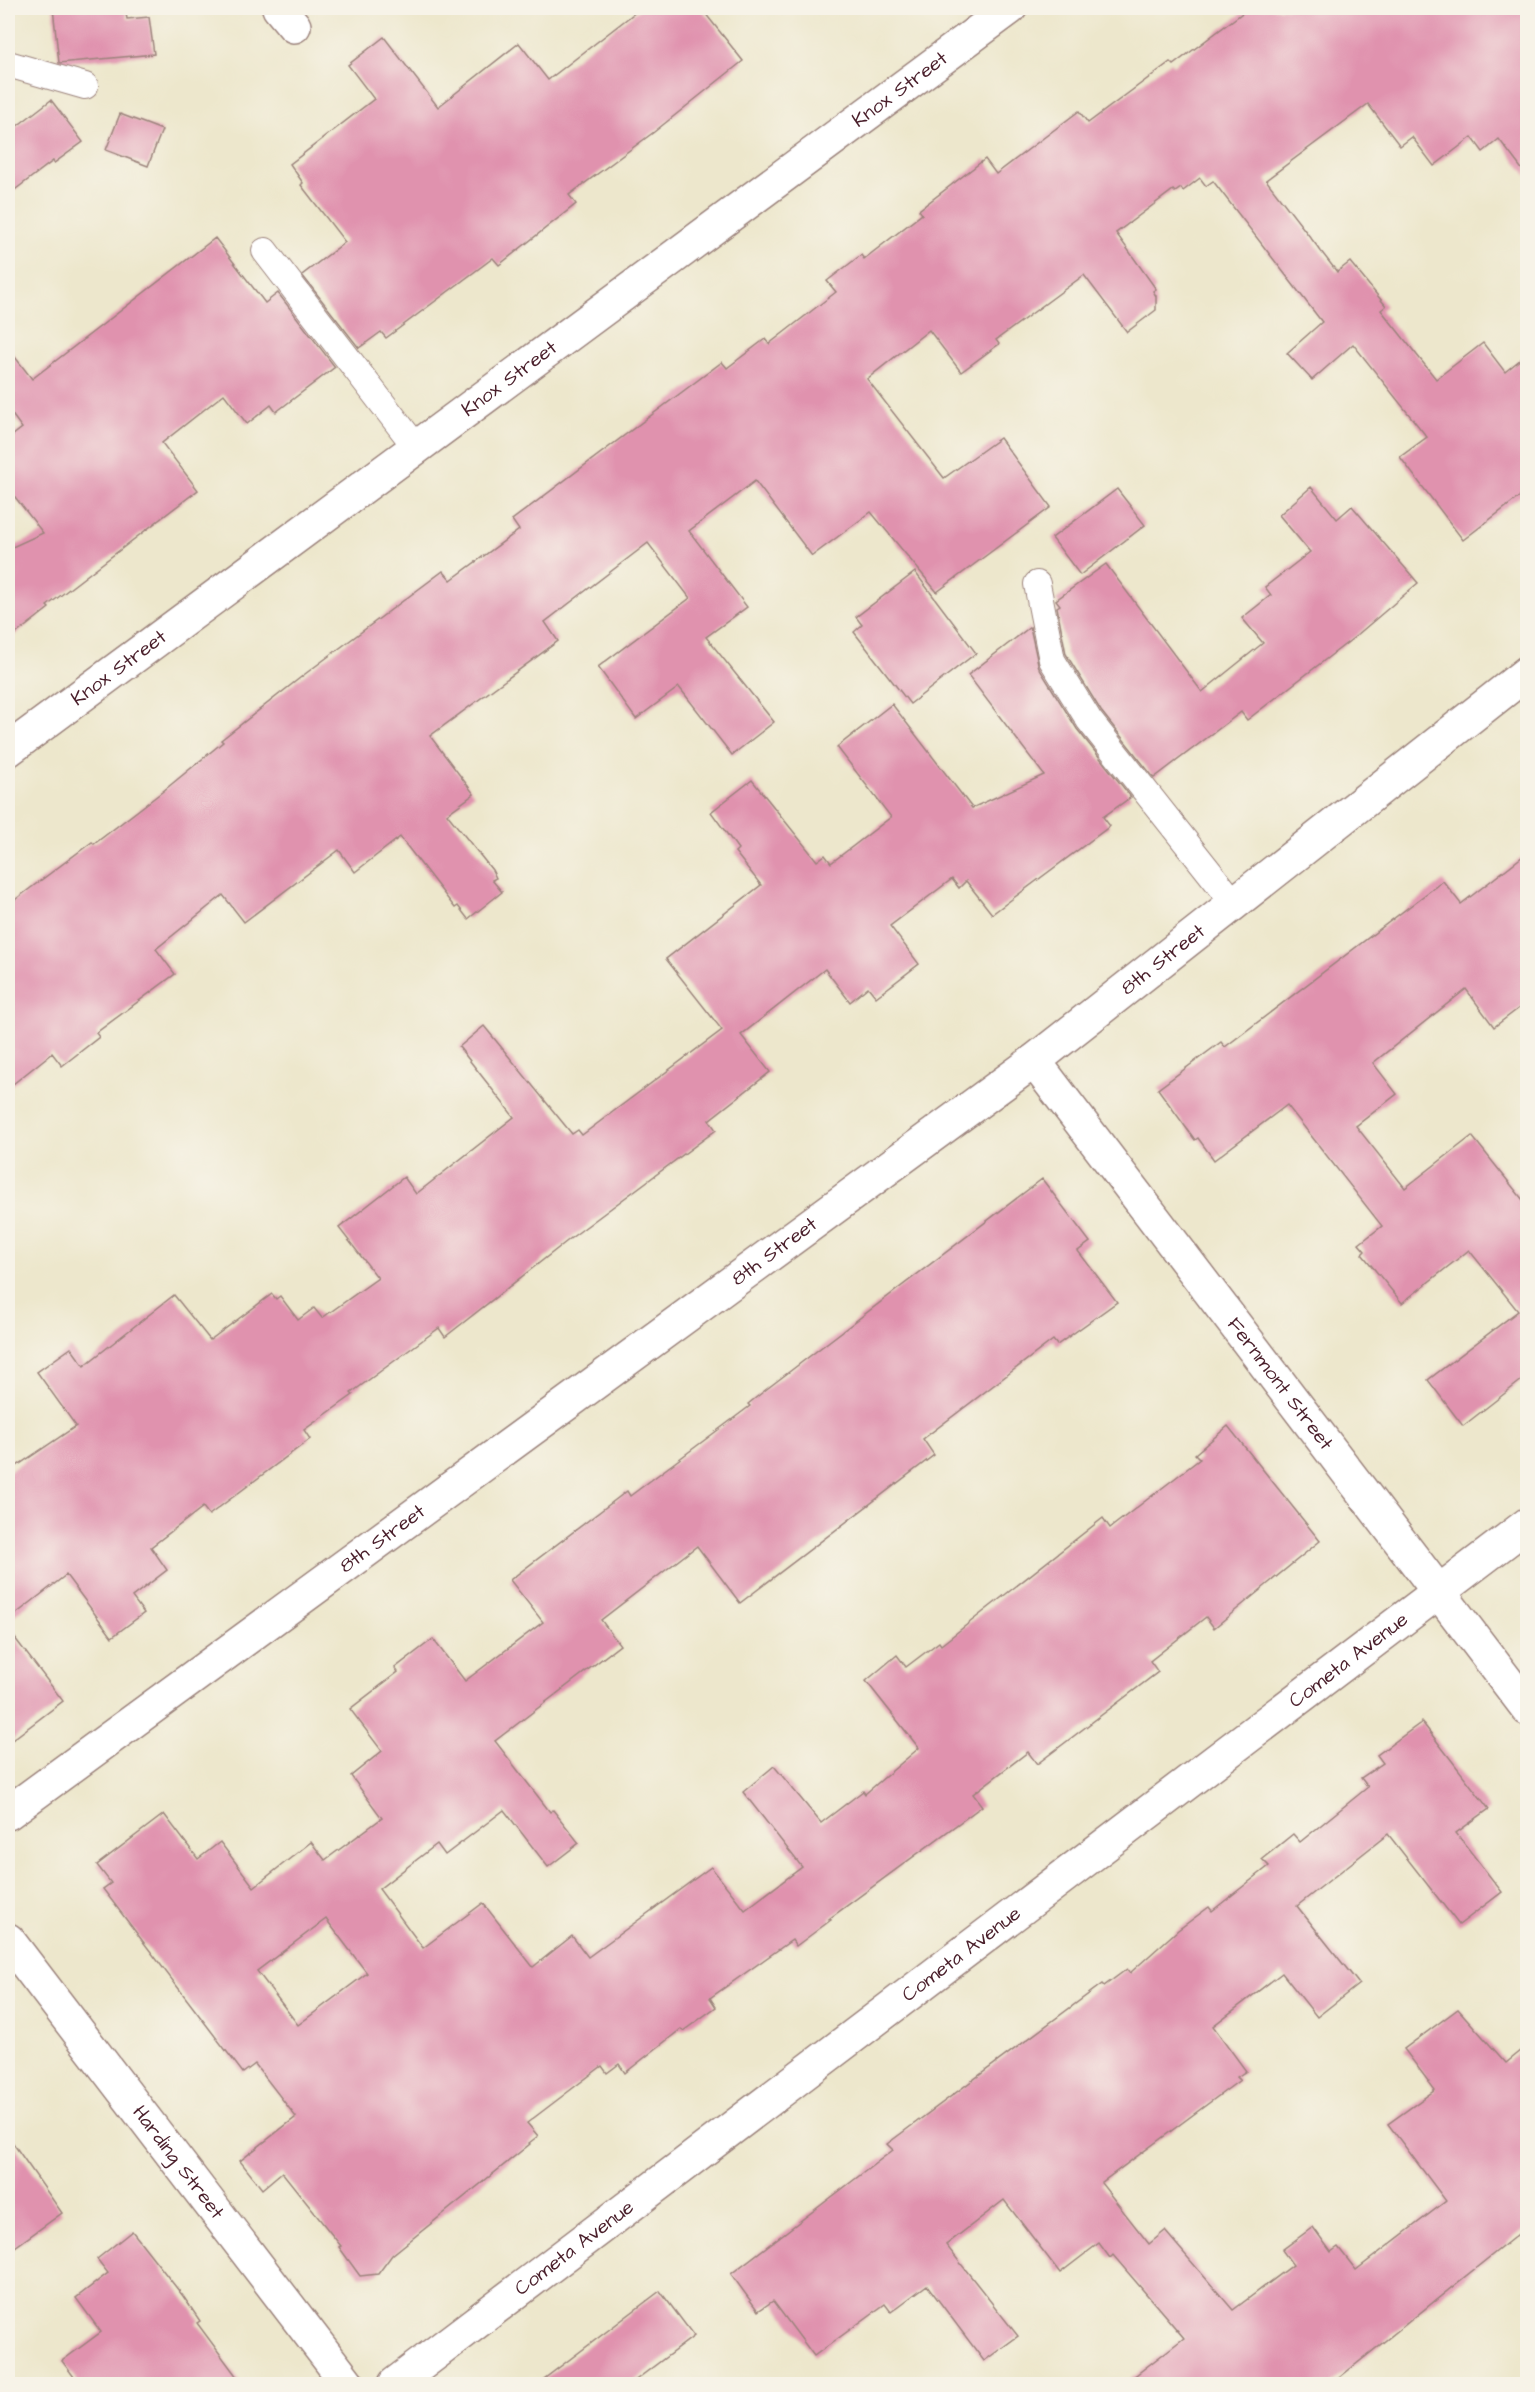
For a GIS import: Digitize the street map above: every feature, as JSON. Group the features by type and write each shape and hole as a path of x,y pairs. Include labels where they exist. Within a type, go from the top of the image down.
{"street":[{"name":"Knox Street","path":"8,750 1010,8"},
{"name":"8th Street","path":"8,1813 1034,1061 1527,672"},
{"name":"Fernmont Street","path":"1034,1061 1527,1709"},
{"name":"Cometa Avenue","path":"395,2385 1527,1524"},
{"name":"Harding Street","path":"8,1940 348,2385"}],"lane":[{"path":"8,64 85,86"},
{"path":"266,251 416,447"},
{"path":"1037,584 1052,660 1089,720 1234,903"}],"building":[{"path":"53,8 125,8 127,19 149,17 154,54 59,63"},
{"path":"641,8 701,8 743,61 654,132 569,195 576,204 499,265 493,258 386,338 381,332 359,348 302,275 345,242 301,185 303,183 290,164 374,99 348,65 384,37 438,107 519,43 548,80"},
{"path":"1249,8 1527,8 1527,176 1499,139 1483,152 1472,137 1434,166 1412,137 1400,146 1368,104 1266,180 1337,272 1350,262 1386,306 1381,310 1436,379 1483,343 1505,372 1527,354 1527,491 1463,540 1400,457 1427,437 1353,344 1312,380 1287,353 1322,322 1213,181 1206,186 1200,178 1183,191 1181,188 1175,192 1173,190 1116,233 1156,289 1153,291 1156,296 1156,310 1127,332 1084,275 996,340 999,344 961,372 929,330 867,379 944,478 1000,438 1051,507 937,592 871,512 812,556 755,481 689,531 747,607 706,637 774,722 732,755 679,687 636,719 598,667 690,598 648,543 545,622 558,641 430,736 474,794 447,814 492,870 496,878 492,880 502,892 468,919 458,906 455,908 400,837 355,872 339,850 244,922 223,895 156,949 175,974 96,1033 99,1037 62,1066 52,1053 8,1088 8,905 162,792 223,742 221,740 443,571 451,580 519,530 512,520 722,362 727,368 765,339 769,344 836,292 827,281 861,255 864,259 922,214 919,210 985,159 996,174 1079,111 1088,123 1170,62 1173,65"},
{"path":"51,100 83,142 8,195 8,133"},
{"path":"120,114 162,130 148,166 106,150"},
{"path":"215,238 265,303 278,293 335,367 276,412 271,405 247,424 224,394 162,443 198,490 47,606 49,608 8,640 8,549 43,533 8,488 8,439 22,428 8,409 8,348 32,379"},
{"path":"1311,487 1337,519 1352,506 1418,583 1356,636 1247,720 1241,712 1154,778 1101,711 1066,654 1057,607 1060,605 1056,600 1106,564 1202,692 1263,643 1242,618 1271,595 1265,587 1310,552 1279,515"},
{"path":"1117,489 1145,525 1080,575 1052,538"},
{"path":"915,572 976,653 910,704 854,632 862,625 856,617"},
{"path":"1030,627 1039,668 1077,729 1131,797 1103,817 1110,826 992,914 966,881 959,888 952,879 890,926 919,964 876,997 868,987 850,1002 825,969 741,1035 770,1072 709,1120 716,1130 571,1238 445,1337 439,1328 351,1393 353,1395 304,1430 310,1439 209,1515 203,1507 151,1547 167,1570 132,1597 144,1613 112,1637 66,1575 8,1620 8,1472 76,1426 37,1372 71,1348 84,1366 174,1295 210,1340 272,1294 276,1299 280,1296 298,1320 314,1308 322,1318 378,1278 339,1228 404,1177 416,1194 514,1117 459,1047 484,1026 572,1134 578,1130 582,1135 722,1030 666,959 761,885 735,852 738,849 711,812 752,780 817,861 825,855 831,863 891,817 837,747 892,704 972,808 1044,775 968,675"},
{"path":"1527,853 1527,1002 1494,1027 1466,989 1373,1063 1397,1094 1356,1126 1405,1188 1472,1136 1527,1205 1527,1376 1463,1426 1428,1380 1518,1311 1469,1250 1402,1303 1362,1254 1365,1251 1359,1244 1382,1226 1287,1105 1214,1160 1198,1138 1195,1140 1158,1089 1221,1042 1225,1047 1443,881 1461,904"},
{"path":"1042,1179 1090,1242 1078,1251 1117,1302 1057,1345 1053,1340 923,1439 934,1455 740,1603 697,1546 601,1620 620,1645 495,1741 550,1812 553,1810 579,1843 548,1867 504,1810 445,1855 437,1844 379,1889 423,1948 483,1903 533,1967 572,1936 588,1957 711,1867 745,1910 802,1867 743,1792 774,1766 821,1823 863,1791 865,1794 919,1748 866,1681 897,1655 906,1667 939,1642 941,1645 1103,1518 1110,1528 1200,1459 1195,1454 1228,1426 1320,1541 1214,1628 1206,1617 1150,1661 1158,1672 1037,1764 1028,1752 973,1794 982,1806 796,1946 792,1940 710,1998 716,2007 683,2031 681,2029 625,2073 619,2064 607,2073 602,2066 527,2123 538,2136 530,2144 392,2255 378,2274 360,2276 339,2247 341,2246 282,2172 262,2189 240,2161 296,2117 255,2064 243,2073 103,1889 111,1883 97,1865 164,1814 198,1859 220,1842 254,1887 311,1842 325,1860 382,1818 351,1776 382,1751 350,1709 398,1672 395,1668 433,1639 465,1681 543,1622 510,1580 627,1491 630,1496 750,1406 748,1404","holes":["326,1919 367,1973 298,2025 257,1971"]},
{"path":"8,1629 63,1701 8,1743"},
{"path":"1422,1722 1489,1809 1456,1833 1502,1892 1459,1925 1388,1834 1297,1906 1359,1984 1317,2017 1282,1973 1213,2026 1246,2071 1237,2077 1240,2080 1101,2183 1149,2244 1165,2231 1233,2310 1293,2265 1282,2250 1313,2227 1331,2252 1338,2247 1356,2270 1446,2201 1388,2124 1435,2090 1404,2049 1458,2009 1506,2063 1527,2046 1527,2227 1330,2385 1123,2385 1184,2338 1113,2255 1110,2258 1099,2243 1060,2273 1004,2200 946,2245 1018,2336 984,2361 927,2285 891,2312 885,2304 814,2356 773,2301 758,2311 731,2274 893,2150 887,2144 1102,1984 1104,1986 1127,1969 1130,1973 1178,1930 1209,1907 1212,1911 1269,1866 1262,1859 1293,1834 1300,1842 1368,1787 1361,1778 1383,1763 1377,1755"},
{"path":"8,2136 62,2213 8,2252"},
{"path":"132,2231 183,2296 200,2321 197,2323 243,2385 80,2385 62,2361 101,2332 76,2298 108,2273 97,2259"},
{"path":"660,2291 694,2336 629,2385 536,2385"}]}
